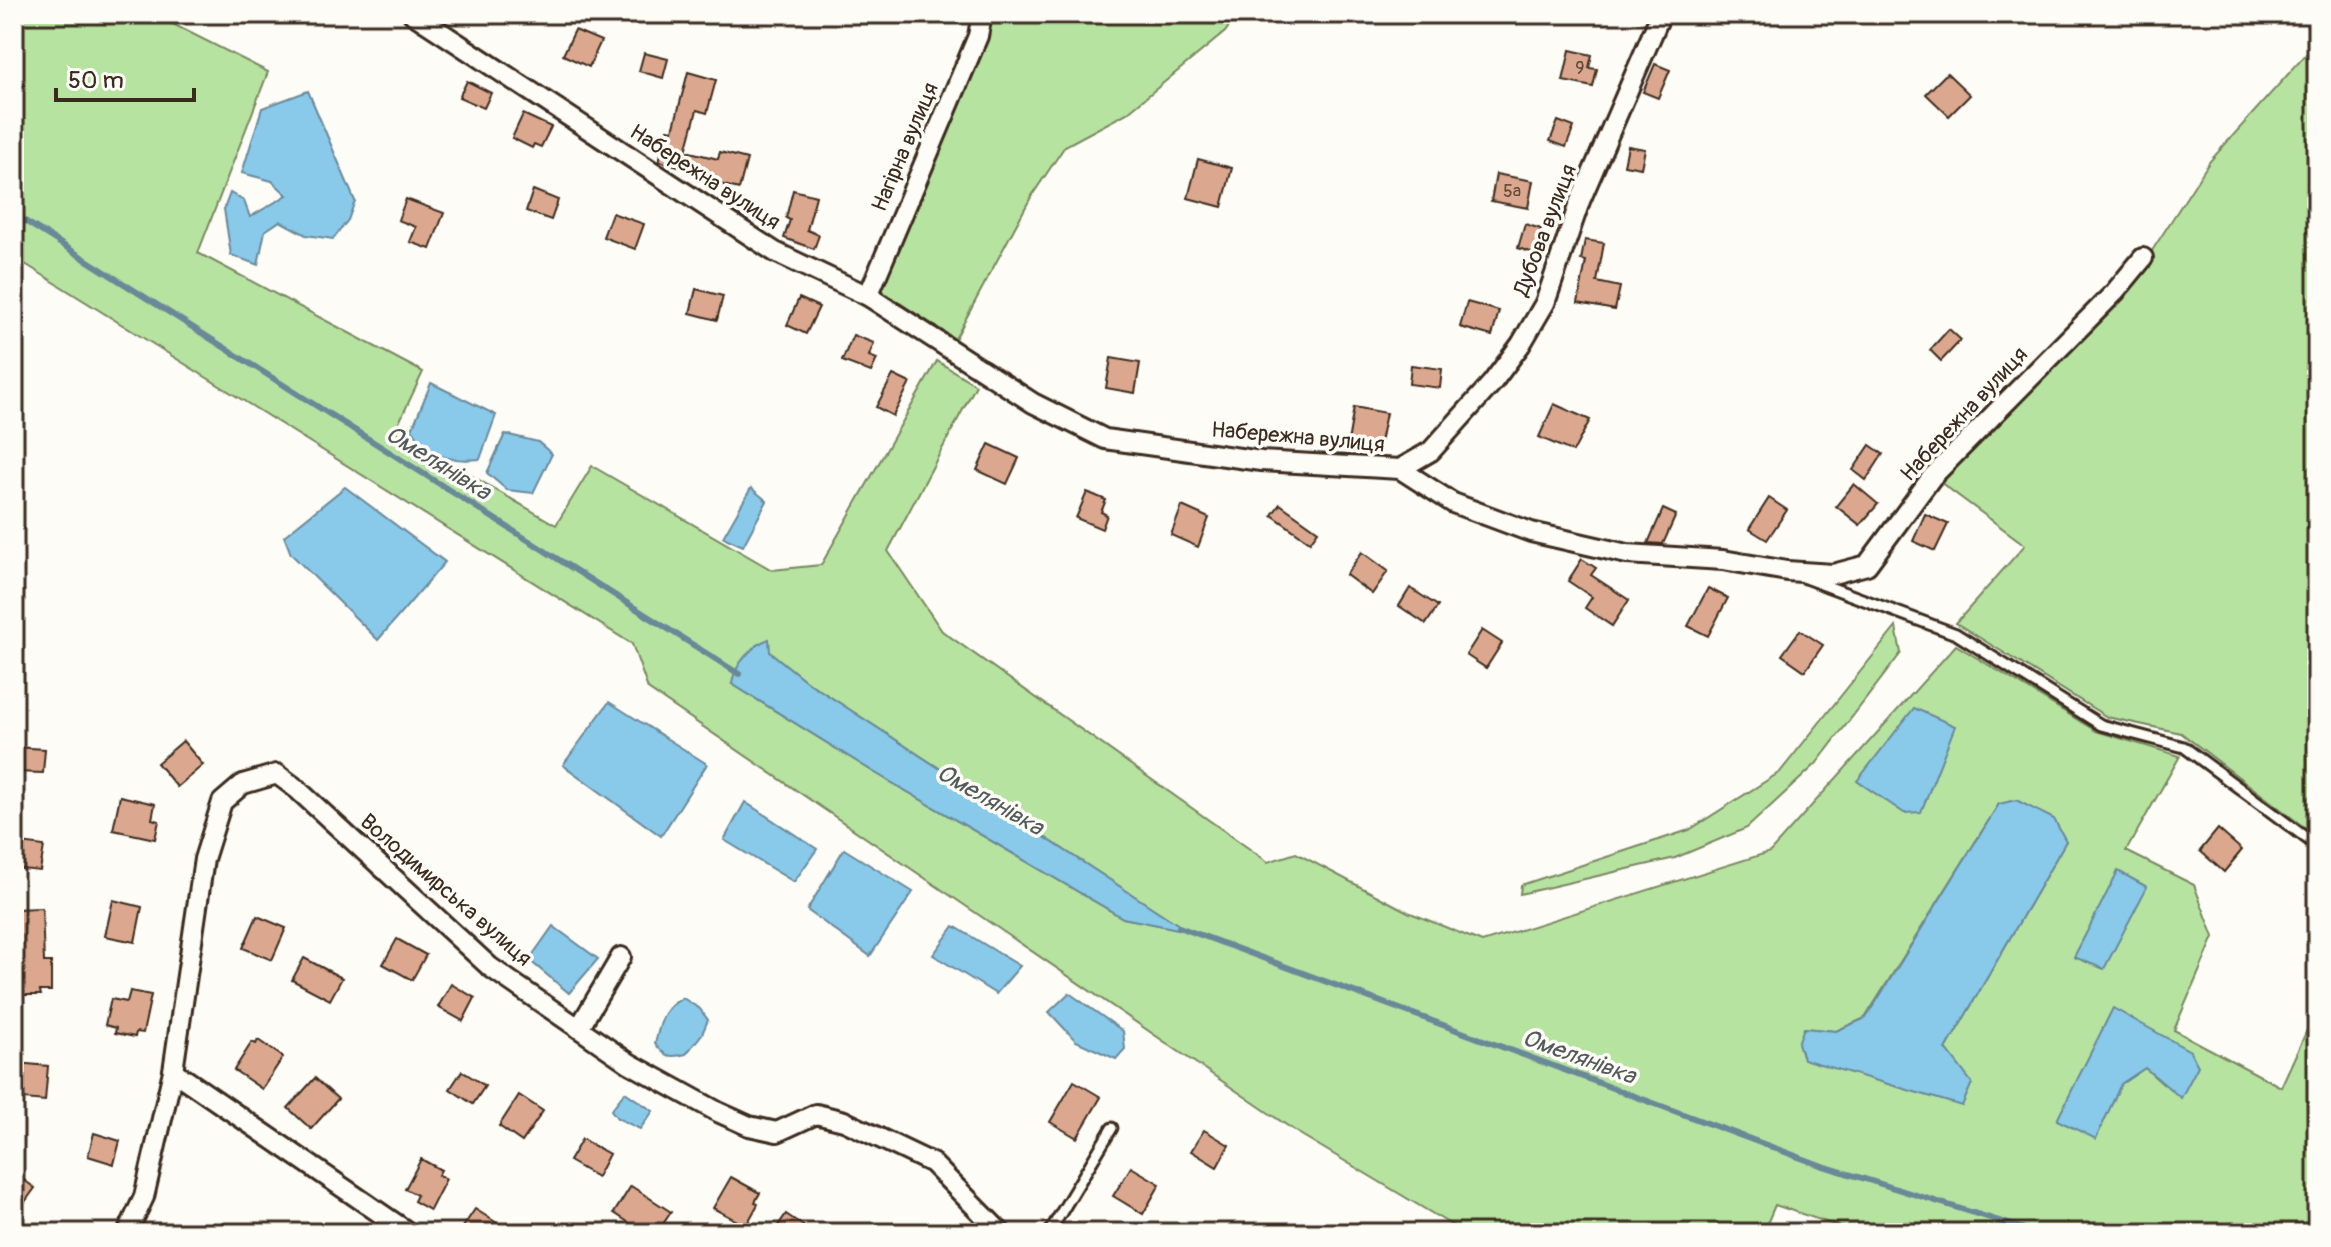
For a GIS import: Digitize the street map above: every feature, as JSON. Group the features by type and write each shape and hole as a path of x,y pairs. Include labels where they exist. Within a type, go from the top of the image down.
{"street":[{"name":"Набережна вулиця","path":"413,14 775,252 868,296 1033,403 1105,439 1261,461 1400,469 1453,503 1531,532 1627,554 1723,560 1787,571 1833,574 1867,565 1932,477 2115,292 2143,258"},
{"name":"Нагірна вулиця","path":"868,296 978,36 982,14"},
{"name":"Дубова вулиця","path":"1400,469 1431,451 1492,383 1521,344 1545,303 1580,201 1661,14"},
{"name":"Володимирська вулиця","path":"127,1233 144,1197 173,1071 204,859 222,802 243,784 277,774 490,967 629,1063 749,1126 777,1132 816,1114 844,1121 932,1163 1001,1233"},
{"path":"579,1028 621,957"},
{"path":"173,1071 409,1233"}],"lane":[{"path":"1787,571 1956,634 2101,725 2184,747 2317,846"},
{"path":"1049,1233 1112,1128"}],"green space":[{"path":"14,14 153,14 268,72 198,253 423,372 395,431 556,525 592,466 772,570 821,565 937,361 976,385 888,551 942,631 1268,862 1296,853 1408,912 1482,942 1770,852 1956,645 2096,731 2180,756 2126,851 2194,885 2214,937 2174,1030 2281,1087 2317,1008 2317,1233 1859,1233 1775,1205 1763,1233 1465,1233 1298,1133 648,689 632,644 14,257","holes":["770,652 806,681 1186,930 1123,918 872,771 732,684","1999,804 2066,841 1946,1049 1971,1083 1804,1028 1836,1031 1865,1018","2113,1008 2164,1085 2145,1068 2121,1084"]},
{"path":"996,14 1238,14 1225,32 1127,113 1065,146 1031,197 955,339 880,290"},
{"path":"2317,42 2317,837 2181,733 2107,717 1956,623 2025,545 1936,479 2146,260 2210,161"},
{"path":"1896,627 1901,653 1816,764 1747,828 1675,858 1520,894 1521,885 1689,830 1780,772"}],"water":[{"path":"308,91 355,201 348,220 333,239 306,235 280,221 265,231 258,265 231,255 224,209 230,193 244,201 250,217 287,195 272,181 242,173 262,108"},
{"path":"431,383 496,415 480,459 458,460 440,456 426,446 412,429"},
{"path":"505,434 538,442 552,454 533,493 507,490 487,473"},
{"path":"345,487 445,562 378,640 291,554 284,536"},
{"path":"751,488 767,501 743,546 723,537"},
{"path":"769,639 770,652 806,681 1188,931 1123,918 872,771 732,684 736,670 745,657"},
{"path":"609,702 707,764 661,836 563,765"},
{"path":"1914,708 1955,726 1921,812 1904,813 1857,781"},
{"path":"2016,800 2054,819 2066,841 1946,1049 1972,1083 1962,1106 1803,1059 1798,1043 1804,1028 1836,1031 1866,1018 1999,804"},
{"path":"745,802 817,849 794,882 724,840"},
{"path":"844,849 913,892 870,956 807,910"},
{"path":"2118,871 2147,887 2104,969 2074,957"},
{"path":"553,926 598,959 569,993 529,960"},
{"path":"954,926 1020,966 996,994 933,955"},
{"path":"1069,993 1123,1031 1125,1049 1116,1059 1076,1041 1049,1012"},
{"path":"683,998 700,1009 708,1020 702,1034 686,1054 668,1055 655,1043 666,1011"},
{"path":"2113,1008 2190,1051 2198,1066 2181,1098 2145,1068 2121,1084 2096,1139 2057,1120"},
{"path":"625,1092 653,1111 640,1129 617,1118 611,1110"}],"building":[{"path":"575,30 601,41 589,67 563,55"},
{"path":"1570,50 1592,55 1589,68 1597,69 1593,87 1563,81"},
{"path":"644,53 668,59 663,78 639,71"},
{"path":"1655,64 1670,70 1658,98 1643,92"},
{"path":"688,72 716,80 707,113 697,110 686,151 718,159 720,152 747,159 739,189 712,182 714,175 659,161 668,129 673,130"},
{"path":"1947,73 1970,95 1949,116 1926,94"},
{"path":"467,81 491,93 484,108 459,97"},
{"path":"523,114 551,127 541,147 534,144 532,148 512,138"},
{"path":"1558,121 1574,127 1566,147 1550,141"},
{"path":"1628,146 1645,149 1641,168 1624,165"},
{"path":"1198,159 1232,168 1222,207 1188,198"},
{"path":"1496,174 1533,181 1528,208 1491,201"},
{"path":"533,190 558,200 551,220 526,211"},
{"path":"793,190 816,196 807,230 819,235 814,249 784,238 790,220 786,218"},
{"path":"406,199 444,213 430,249 410,242 416,227 398,220"},
{"path":"612,213 644,224 635,249 603,237"},
{"path":"1525,224 1541,229 1534,253 1518,248"},
{"path":"1585,240 1604,243 1597,282 1620,287 1615,310 1578,303 1586,261 1581,260"},
{"path":"696,289 723,296 717,320 690,313"},
{"path":"799,298 819,307 806,334 787,325"},
{"path":"1467,302 1499,311 1492,336 1460,327"},
{"path":"1949,329 1961,340 1941,361 1930,350"},
{"path":"853,335 874,343 869,356 877,359 871,372 842,361"},
{"path":"1111,358 1140,363 1135,393 1106,388"},
{"path":"1411,365 1442,369 1440,388 1409,384"},
{"path":"893,375 910,383 893,416 876,407"},
{"path":"1554,404 1590,420 1573,452 1539,437"},
{"path":"1354,407 1386,413 1379,447 1348,442"},
{"path":"989,444 1019,458 1007,484 977,470"},
{"path":"1870,445 1883,454 1866,480 1853,470"},
{"path":"1854,484 1878,504 1860,525 1836,506"},
{"path":"1087,492 1106,500 1101,512 1107,515 1102,529 1076,518"},
{"path":"1769,498 1787,510 1767,540 1749,529"},
{"path":"1280,504 1318,531 1310,542 1272,515"},
{"path":"1182,506 1209,518 1198,547 1171,535"},
{"path":"1663,509 1676,515 1663,544 1648,543"},
{"path":"1925,514 1948,524 1935,551 1913,541"},
{"path":"1362,552 1388,571 1372,594 1346,575"},
{"path":"1582,559 1596,568 1591,575 1629,600 1612,626 1585,608 1592,597 1568,581"},
{"path":"1410,588 1438,606 1426,624 1399,606"},
{"path":"1708,588 1728,598 1708,636 1688,626"},
{"path":"1482,630 1502,643 1486,668 1466,655"},
{"path":"1800,630 1823,645 1805,671 1782,655"},
{"path":"183,741 203,765 177,787 157,763"},
{"path":"14,747 45,749 43,773 14,772"},
{"path":"120,796 155,804 152,819 159,821 155,839 113,830"},
{"path":"2218,829 2242,850 2224,872 2200,851"},
{"path":"14,842 44,846 40,871 14,868"},
{"path":"113,900 142,907 135,942 105,936"},
{"path":"42,908 44,962 51,962 51,991 40,991 41,995 14,995 14,909"},
{"path":"257,916 286,928 272,960 243,948"},
{"path":"397,939 426,955 412,980 383,964"},
{"path":"304,958 342,978 330,1000 292,980"},
{"path":"451,984 475,998 463,1021 438,1007"},
{"path":"130,991 151,995 143,1033 136,1032 135,1037 115,1033 116,1028 105,1025 111,999 127,1002"},
{"path":"258,1040 283,1057 262,1089 234,1070 252,1042 256,1044"},
{"path":"17,1063 48,1066 45,1101 14,1098"},
{"path":"462,1071 485,1086 473,1104 450,1089"},
{"path":"315,1078 338,1099 311,1129 288,1108"},
{"path":"1074,1081 1101,1097 1077,1138 1050,1122"},
{"path":"519,1095 543,1111 522,1142 499,1126"},
{"path":"1204,1130 1229,1145 1217,1167 1191,1151"},
{"path":"94,1133 120,1141 114,1164 88,1156"},
{"path":"582,1139 609,1154 597,1177 569,1161"},
{"path":"421,1159 441,1170 438,1175 446,1179 430,1210 414,1201 417,1195 405,1189"},
{"path":"1131,1167 1160,1184 1143,1214 1113,1196"},
{"path":"731,1177 760,1193 755,1202 758,1204 746,1226 713,1208"},
{"path":"21,1178 35,1188 14,1217 14,1187"},
{"path":"631,1186 671,1212 657,1233 645,1233 614,1213"},
{"path":"475,1209 497,1223 490,1233 459,1233"},
{"path":"786,1214 814,1233 773,1233"}],"waterway":[{"name":"Омелянівка","path":"14,214 739,674"},
{"name":"Омелянівка","path":"1179,927 1820,1165 2038,1233"}]}
